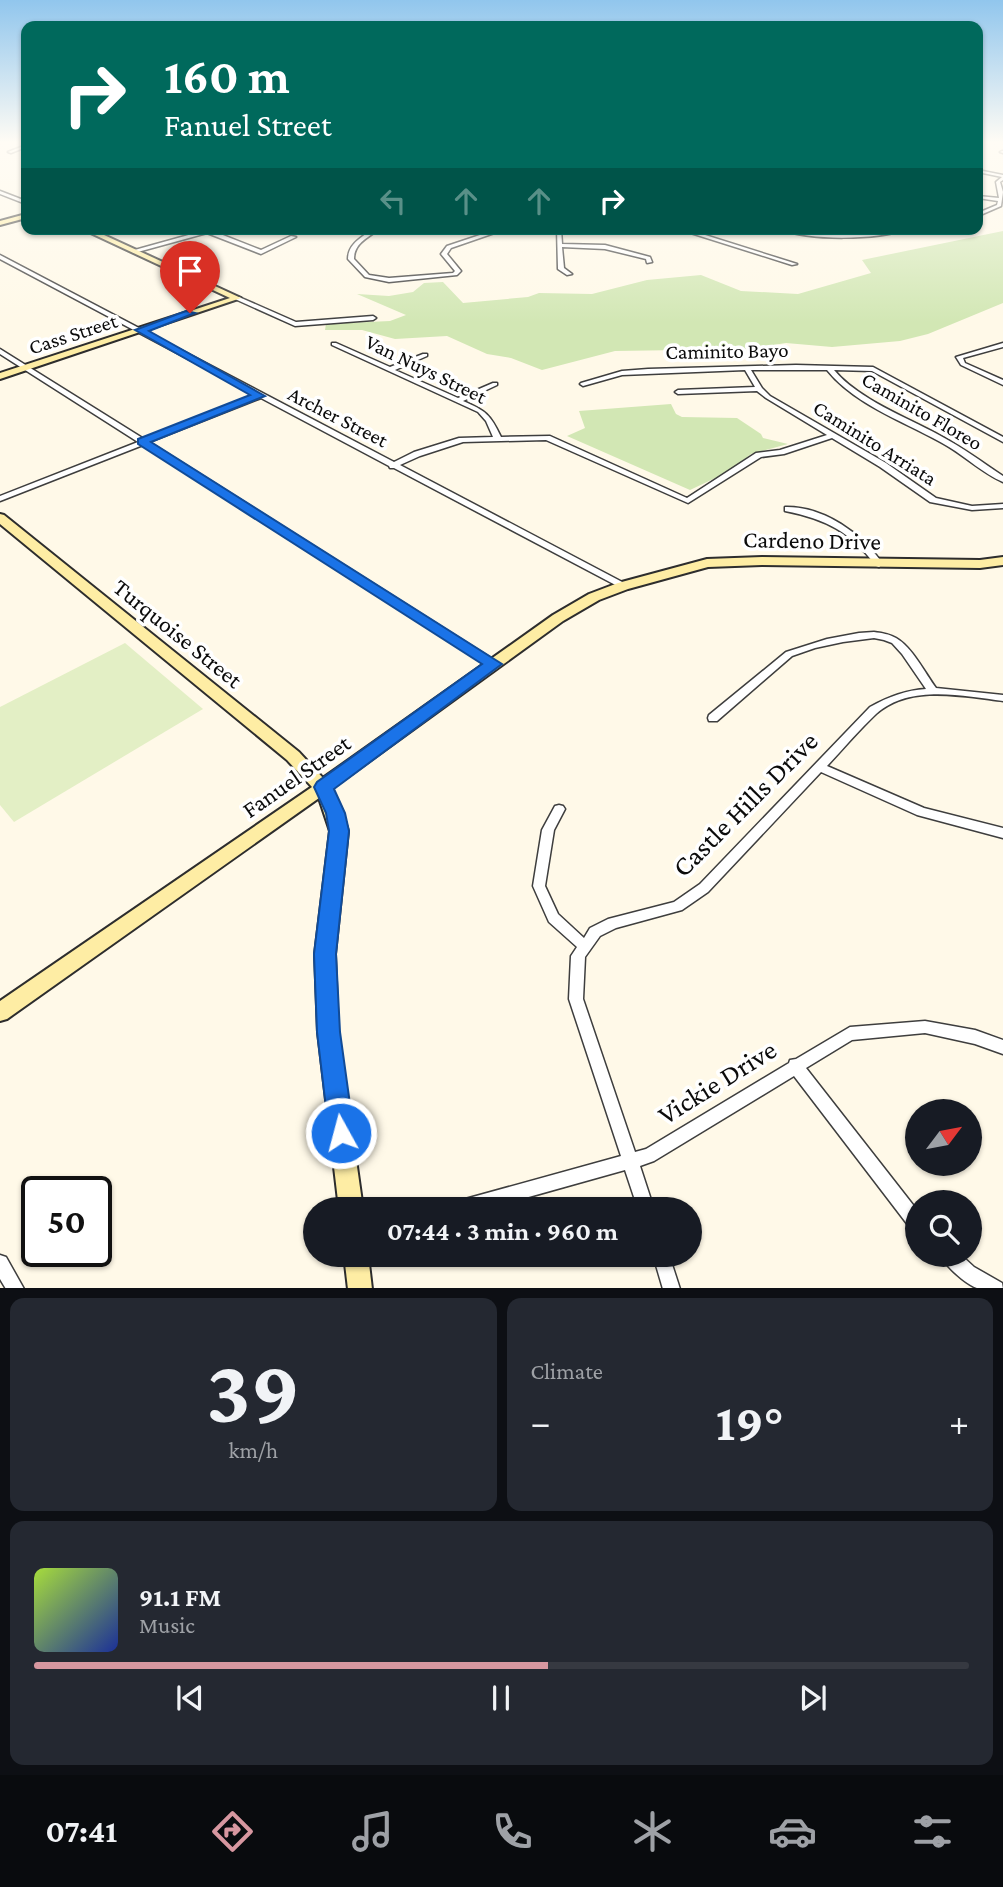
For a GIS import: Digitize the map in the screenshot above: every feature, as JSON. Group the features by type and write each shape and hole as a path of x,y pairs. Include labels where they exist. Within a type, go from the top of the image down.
{"street":[{"path":"983,214 992,211 999,203"},
{"path":"0,222 21,217"},
{"path":"98,235 295,324 373,318"},
{"path":"134,251 187,235"},
{"path":"218,235 261,251 293,237"},
{"path":"368,235 351,251 351,259 367,276 389,280 455,274 458,271 444,254 449,247 486,235"},
{"path":"559,235 561,269 569,274"},
{"path":"700,235 794,264"},
{"path":"835,235 868,235"},
{"path":"560,245 606,247 648,258 649,262"},
{"name":"Archer Street","path":"0,257 623,586"},
{"name":"Cass Street","path":"0,376 237,298"},
{"name":"Van Nuys Street","path":"334,344 480,411 489,420 498,439 534,437 561,442 688,500 759,455 781,452 833,435"},
{"path":"1002,346 959,358 963,364 1003,383"},
{"path":"0,351 494,664"},
{"path":"391,369 425,355"},
{"name":"Caminito Floreo","path":"828,368 834,378 852,391 952,445 1003,480"},
{"name":"Caminito Arriata","path":"747,369 759,389 933,500 972,508 1003,506"},
{"name":"Caminito Bayo","path":"583,384 622,373 873,369 1003,440"},
{"path":"459,400 495,384"},
{"path":"678,392 759,389"},
{"path":"0,499 259,396"},
{"path":"393,466 417,454 462,440 498,439"},
{"path":"788,509 810,512 847,529 867,546 879,564"},
{"name":"Turquoise Street","path":"0,518 293,756 323,787"},
{"name":"Cardeno Drive","path":"623,586 707,563 762,561 980,564 1003,561"},
{"name":"Fanuel Street","path":"0,1012 323,787 558,618 594,597 623,586"},
{"path":"713,718 789,654 801,648 859,636 881,636 894,640 932,690"},
{"name":"Castle Hills Drive","path":"584,946 595,932 613,923 678,906 704,888 819,767 890,699 916,691 932,690 1003,698"},
{"path":"819,767 921,812 1003,832"},
{"path":"323,787 336,813 339,831 325,954 328,1032 349,1197"},
{"path":"559,809 548,830 539,886 552,918 584,946 578,956 576,999 642,1197"},
{"name":"Vickie Drive","path":"502,1197 649,1156 849,1034 925,1027 967,1035 1003,1047"},
{"path":"795,1065 905,1207"},
{"path":"0,1263 15,1288"},
{"path":"357,1267 360,1288"},
{"path":"665,1267 672,1288"},
{"path":"962,1267 994,1288"}],"green space":[{"path":"1003,231 1003,303 928,334 900,341 832,347 786,343 747,349 615,351 542,370 511,358 487,354 447,336 395,339 362,330 325,330 326,324 390,321 406,315 357,294 389,296 413,292 424,283 443,282 463,303 528,297 539,293 592,294 647,280 701,275 741,291 798,294 871,273 862,260"},
{"path":"671,404 676,414 682,417 737,418 763,438 788,444 751,454 730,471 690,490 567,436 585,428 579,411"},
{"path":"125,643 203,709 14,822 0,805 0,707"}],"route":[{"path":"190,313 140,330 259,396 142,441 494,664 323,787 336,813 339,831 325,954 328,1032 341,1133"}]}
